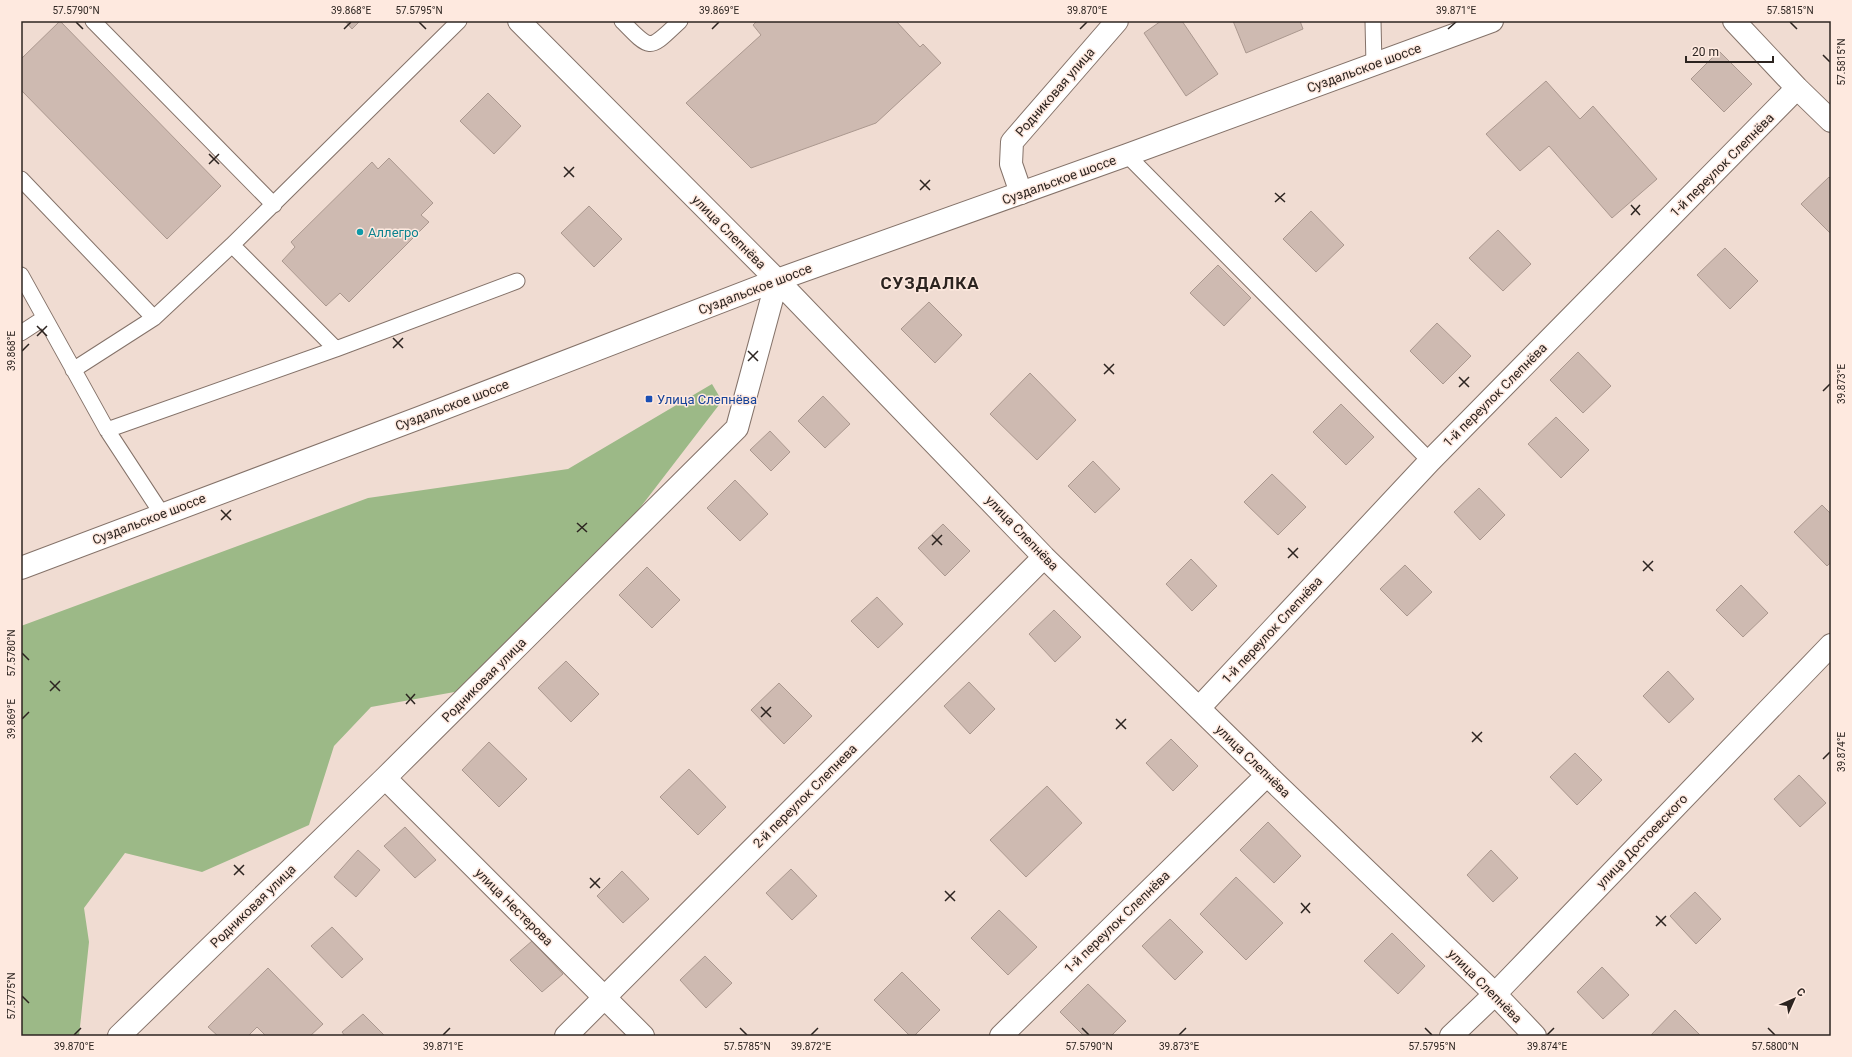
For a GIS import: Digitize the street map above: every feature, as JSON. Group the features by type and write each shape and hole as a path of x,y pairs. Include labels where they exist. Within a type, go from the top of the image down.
{"street":[{"name":"улица Слепнёва","path":"519,21 777,280 1044,557 1267,775 1495,994 1535,1036"},
{"name":"Родниковая улица","path":"1021,193 1011,164 1012,142 1117,21"},
{"name":"Суздальское шоссе","path":"21,568 419,418 777,280 1128,155 1492,21"},
{"path":"1734,21 1797,88 1831,121"},
{"name":"1-й переулок Слепнёва","path":"1199,708 1430,461 1797,88"},
{"name":"Родниковая улица","path":"119,1036 385,778 737,428 777,280"},
{"name":"2-й переулок Слепнева","path":"566,1036 1044,557"},
{"name":"улица Достоевского","path":"1451,1036 1495,994 1831,645"},
{"name":"1-й переулок Слепнёва","path":"1001,1036 1267,775"},
{"name":"улица Нестерова","path":"385,778 643,1036"}],"lane":[{"path":"93,21 274,205"},
{"path":"73,370 154,318 274,205 459,21"},
{"path":"622,21 642,42 650,44 656,43 680,21"},
{"path":"1373,21 1374,64"},
{"path":"1128,155 1430,461"},
{"path":"21,179 154,318"},
{"path":"232,245 336,349"},
{"path":"21,275 107,430 162,514"},
{"path":"107,430 336,349 517,281"},
{"path":"21,333 44,318"}],"green space":[{"path":"712,384 722,401 623,530 460,691 371,707 334,746 309,825 202,872 125,853 84,908 89,942 79,1036 21,1036 21,626 368,498 568,469"}],"building":[{"path":"60,21 221,186 167,239 21,90 21,59"},
{"path":"345,21 360,21 352,29"},
{"path":"757,21 896,21 920,47 923,44 941,63 876,123 751,168 686,103 761,35 753,25"},
{"path":"1161,21 1182,21 1218,74 1186,96 1144,33"},
{"path":"1233,21 1300,21 1303,29 1246,53"},
{"path":"1719,51 1752,84 1724,112 1691,79"},
{"path":"1546,81 1580,119 1593,106 1657,179 1612,218 1549,146 1520,171 1486,134"},
{"path":"488,93 521,126 494,154 460,121"},
{"name":"Аллегро","path":"389,158 433,203 421,215 429,222 349,302 340,293 326,306 282,261 295,247 291,242 372,162 378,169"},
{"path":"1829,177 1831,179 1831,234 1801,204"},
{"path":"589,206 622,239 594,267 561,233"},
{"path":"1311,211 1344,245 1316,272 1283,239"},
{"path":"1498,230 1531,264 1503,291 1469,258"},
{"path":"1725,248 1758,281 1730,309 1697,275"},
{"path":"1218,265 1251,298 1224,326 1190,293"},
{"path":"929,302 962,335 935,363 901,329"},
{"path":"1437,323 1471,356 1443,384 1410,351"},
{"path":"1578,352 1611,386 1583,413 1550,380"},
{"path":"1030,373 1076,420 1037,460 990,414"},
{"path":"823,396 850,424 825,448 798,421"},
{"path":"1341,404 1374,437 1346,465 1313,432"},
{"path":"1556,417 1589,450 1561,478 1528,444"},
{"path":"770,431 790,452 771,471 750,450"},
{"path":"1093,461 1120,489 1095,513 1068,486"},
{"path":"1272,474 1306,507 1278,535 1244,502"},
{"path":"735,480 768,514 740,541 707,508"},
{"path":"1479,488 1505,515 1480,540 1454,512"},
{"path":"1822,505 1831,514 1831,562 1827,566 1794,532"},
{"path":"943,524 970,551 945,576 918,548"},
{"path":"1191,559 1217,586 1192,611 1166,584"},
{"path":"1405,565 1432,592 1407,616 1380,589"},
{"path":"647,567 680,600 652,628 619,595"},
{"path":"1741,585 1768,613 1743,637 1716,610"},
{"path":"877,597 903,624 878,648 851,621"},
{"path":"1054,610 1081,637 1055,662 1029,634"},
{"path":"566,661 599,694 571,722 538,688"},
{"path":"1668,671 1694,699 1669,723 1643,696"},
{"path":"969,682 995,709 970,734 944,706"},
{"path":"779,683 812,716 784,744 751,710"},
{"path":"1171,739 1198,766 1173,791 1146,763"},
{"path":"489,742 527,779 499,807 462,770"},
{"path":"1575,753 1602,780 1577,805 1550,777"},
{"path":"689,769 726,807 698,835 660,797"},
{"path":"1799,775 1826,803 1800,827 1774,799"},
{"path":"1047,786 1082,823 1026,877 990,840"},
{"path":"1268,822 1301,856 1274,883 1240,850"},
{"path":"405,827 436,860 415,878 384,846"},
{"path":"358,850 380,870 356,897 334,877"},
{"path":"1491,850 1518,878 1493,902 1467,875"},
{"path":"791,869 817,896 792,920 766,893"},
{"path":"622,871 649,899 623,923 597,896"},
{"path":"1236,877 1283,923 1246,960 1200,914"},
{"path":"1695,892 1721,919 1696,944 1670,916"},
{"path":"999,910 1037,947 1008,975 971,938"},
{"path":"1170,919 1203,952 1175,980 1142,946"},
{"path":"332,927 363,959 342,978 311,946"},
{"path":"1392,933 1425,966 1398,994 1364,961"},
{"path":"532,941 563,974 542,992 510,960"},
{"path":"705,956 732,983 706,1008 680,980"},
{"path":"1602,967 1629,995 1603,1019 1577,992"},
{"path":"268,968 323,1024 310,1036 266,1036 257,1027 248,1036 218,1036 208,1027"},
{"path":"902,972 940,1010 914,1036 910,1036 874,1000"},
{"path":"1088,984 1126,1021 1111,1036 1084,1036 1060,1012"},
{"path":"1675,1010 1701,1036 1651,1035"},
{"path":"363,1014 385,1036 345,1036 342,1032"}],"place":[{"name":"Аллегро","path":"360,232"},
{"name":"Улица Слепнёва","path":"649,399"}],"district":[{"name":"СУЗДАЛКА","path":"930,283"}]}
